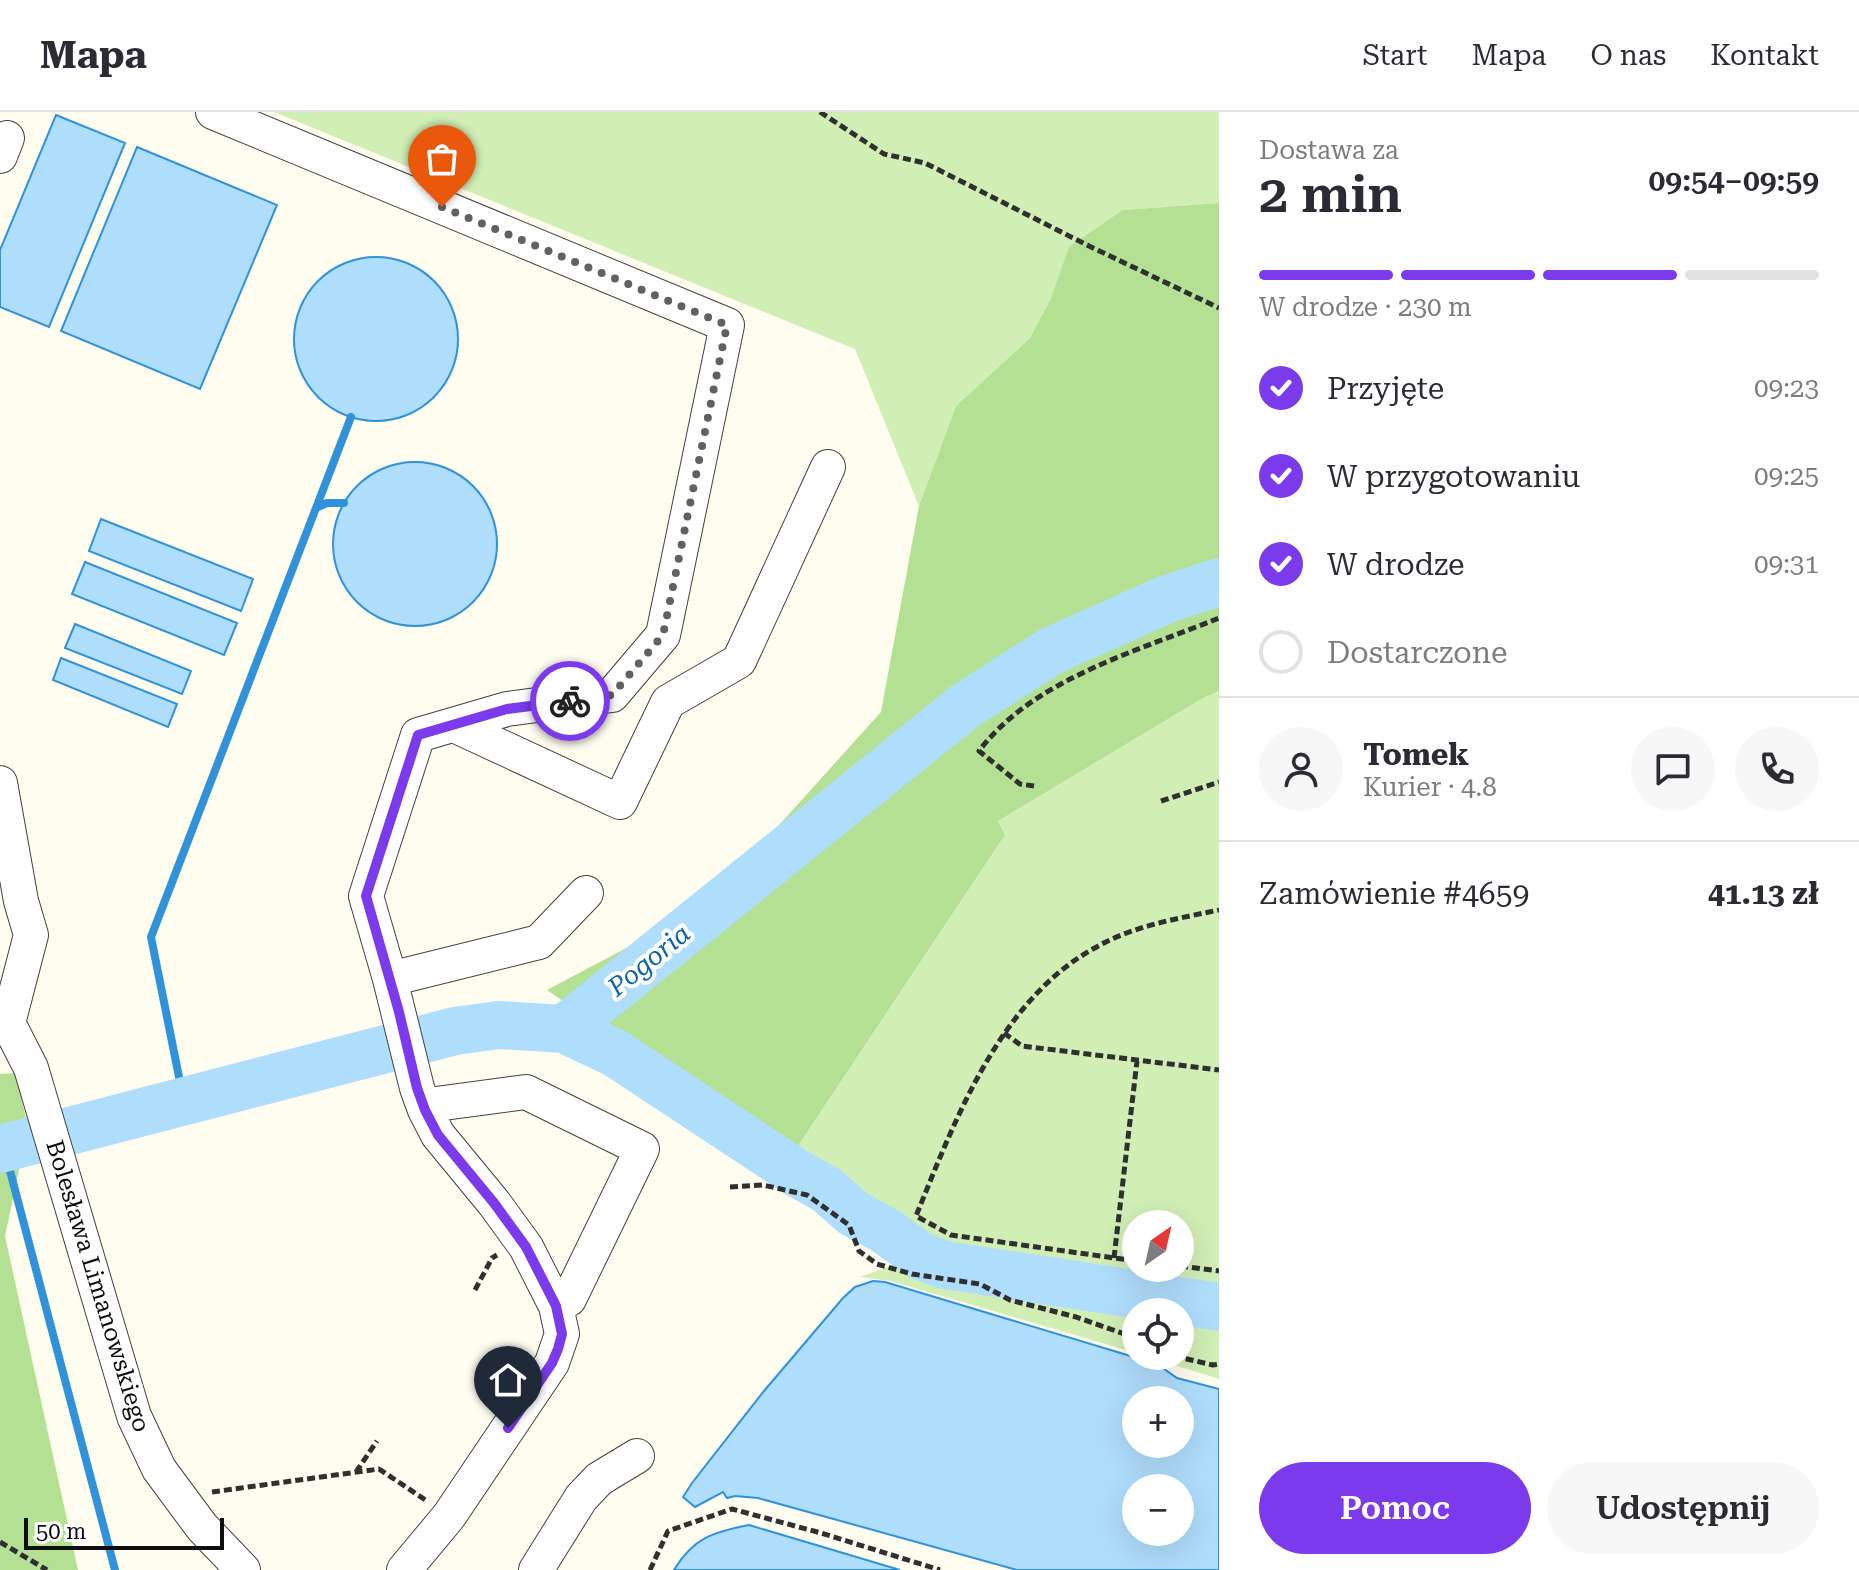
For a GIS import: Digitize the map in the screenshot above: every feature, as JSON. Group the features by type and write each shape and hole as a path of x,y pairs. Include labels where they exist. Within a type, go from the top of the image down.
{"street":[{"path":"213,112 727,325 663,635 612,695 507,709 418,735 366,896 425,1110 438,1135 521,1239 556,1306 562,1334 552,1363 449,1516 404,1570"},
{"path":"454,725 620,802 668,702 739,661 828,467"},
{"name":"Bolesława Limanowskiego","path":"0,783 11,896 31,935 8,1023 31,1068 134,1416 159,1469 202,1527 243,1570"},
{"path":"390,979 539,942 586,893"},
{"path":"425,1110 436,1104 526,1092 642,1149 569,1299 556,1306"},
{"path":"536,1570 581,1498 599,1479 637,1456"}],"path":[{"path":"820,112 884,154 925,163 1219,308"},
{"path":"1034,786 1020,784 979,751 994,732 1040,696 1110,662 1219,618"},
{"path":"1161,801 1219,782"},
{"path":"1122,1259 951,1235 916,1216 958,1114 1004,1033 1055,975 1101,944 1154,924 1219,910"},
{"path":"1004,1033 1022,1046 1219,1070"},
{"path":"1114,1258 1137,1061"},
{"path":"730,1187 763,1185 807,1195 849,1225 859,1251 877,1264 912,1274 980,1284 1010,1300 1076,1317 1122,1333"},
{"path":"475,1290 492,1258 521,1239"},
{"path":"1194,1268 1219,1271"},
{"path":"1194,1361 1219,1364"},
{"path":"356,1472 377,1441"},
{"path":"180,1497 379,1469 449,1516"},
{"path":"650,1570 668,1531 732,1509 940,1570"},
{"path":"0,1542 47,1570"}],"green space":[{"path":"274,112 1219,112 1219,203 1123,210 1051,298 1030,338 956,406 919,506 855,349"},
{"path":"1219,203 1219,691 998,821 1005,835 790,1158 547,990 666,927 761,845 881,712 919,506 956,406 1030,338 1051,298 1069,247 1123,210"},
{"path":"1219,691 1219,1297 924,1253 941,1247 790,1158 1005,835 998,821"},
{"path":"16,1073 28,1128 5,1236 78,1570 0,1570 0,1074"},
{"path":"895,1264 1122,1305 1122,1349 891,1281 860,1277"},
{"path":"1194,1319 1219,1323 1219,1379 1190,1370 1194,1370"}],"water":[{"path":"56,115 125,143 49,327 0,307 0,250"},
{"path":"137,147 277,205 200,389 61,331"},
{"path":"376,257 408,263 434,281 452,307 458,339 452,371 434,397 408,415 376,421 344,415 318,397 300,371 294,339 300,307 318,281 344,263"},
{"path":"415,462 447,468 473,486 491,512 497,544 491,576 473,602 447,620 415,626 383,620 357,602 339,576 333,544 339,512 357,486 383,468"},
{"path":"101,519 253,579 241,611 89,551"},
{"path":"85,562 237,623 224,655 72,594"},
{"path":"75,624 191,671 182,694 65,648"},
{"path":"61,658 177,704 168,727 53,680"},
{"path":"873,1281 885,1282 1122,1353 1122,1370 1166,1370 1177,1378 1219,1389 1219,1570 1017,1570 758,1498 727,1498 723,1492 695,1507 683,1497 692,1483 855,1287"},
{"path":"749,1525 900,1570 674,1570 689,1550 705,1538"}],"waterway":[{"path":"180,1102 180,1082 151,937 351,417"},
{"path":"318,507 327,503 344,503"},
{"name":"Pogoria","path":"0,1149 455,1031 499,1025 564,1029 965,706 1051,651 1167,599 1219,582"},
{"path":"564,1029 615,1053 827,1190 853,1213 886,1231 919,1255 945,1265 1219,1307"},
{"path":"4,1148 115,1570"}],"way so far":[{"path":"442,207 727,325 663,635 612,695 570,701"}],"route":[{"path":"508,1428 552,1363 558,1349 562,1334 556,1306 526,1247 438,1135 425,1110 366,896 418,735 507,709 570,701"}]}
